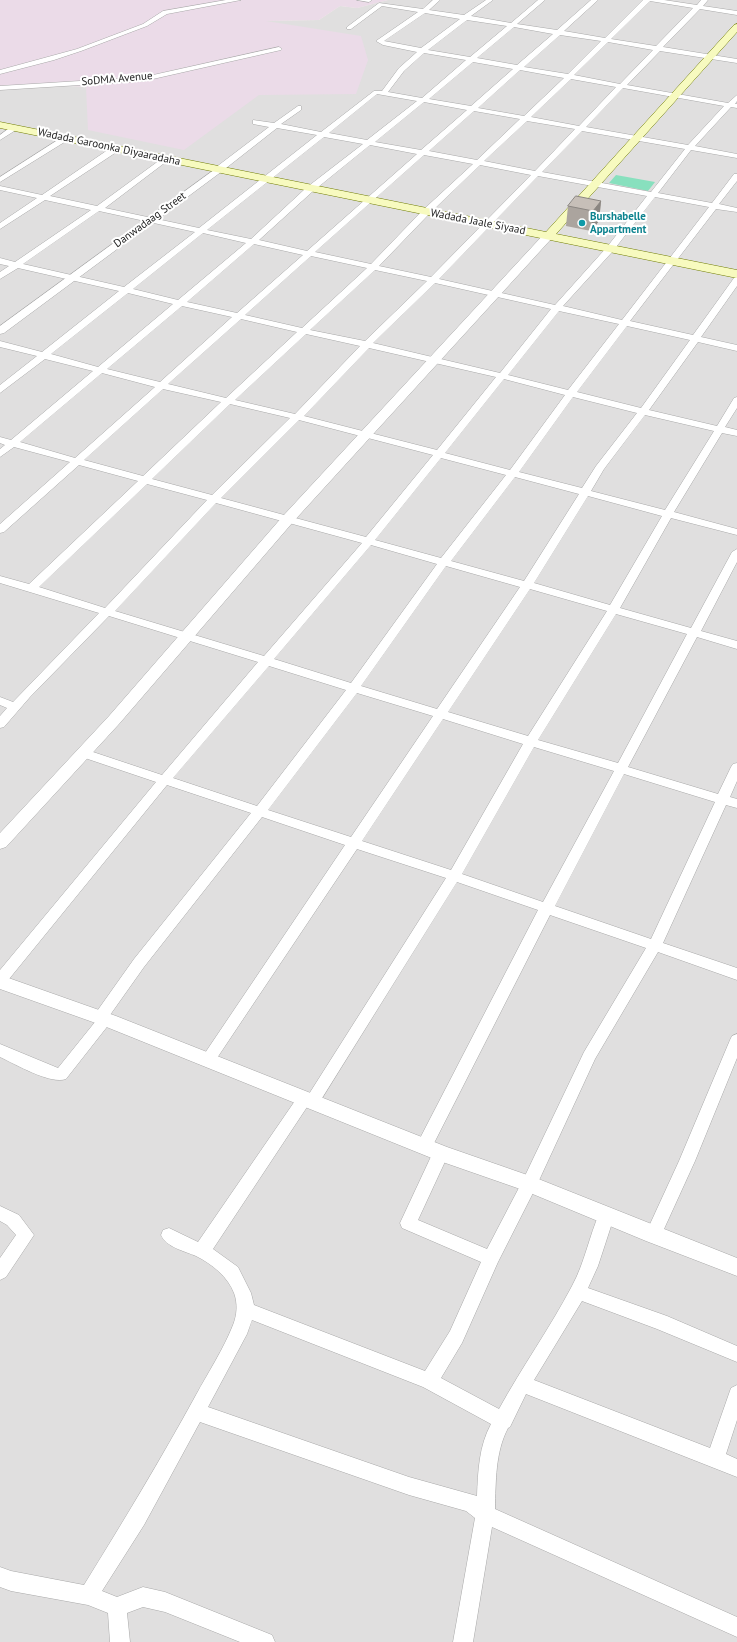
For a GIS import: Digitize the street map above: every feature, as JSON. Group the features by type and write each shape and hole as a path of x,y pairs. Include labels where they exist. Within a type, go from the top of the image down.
{"main road":[{"path":"548,236 737,27"},
{"name":"Wadada Garoonka Diyaaradaha","path":"0,125 218,170"},
{"name":"Wadada Jaale Siyaad","path":"218,170 737,274"}],"street":[{"path":"0,71 52,59 79,50 145,25 166,12 238,0"},
{"path":"360,0 369,0"},
{"path":"437,0 425,10 379,40 385,44 470,60 733,106"},
{"path":"384,92 389,83 405,66 466,17 490,0"},
{"path":"0,454 251,243 312,188 423,100 542,0"},
{"path":"0,530 163,386 472,108 596,0"},
{"path":"32,588 147,480 228,401 372,268 477,162 569,77 647,0"},
{"path":"652,0 737,13"},
{"path":"0,724 215,498 297,417 366,345 433,280 705,0"},
{"path":"349,28 381,4 737,61"},
{"name":"SoDMA Avenue","path":"0,88 144,79 279,49"},
{"path":"0,390 376,92 384,92 737,156"},
{"path":"737,96 733,106 690,147 610,249 558,308 501,377 368,542 164,780 0,981 102,1018 432,1149 529,1184 606,1217 737,1267"},
{"name":"Danwadaag Street","path":"0,331 218,170 298,108"},
{"path":"256,122 737,210"},
{"path":"0,138 16,128"},
{"path":"0,180 67,138"},
{"path":"0,228 43,197 115,149"},
{"path":"0,276 99,208 164,159"},
{"path":"0,1050 44,1070 61,1075 65,1072 139,963 259,812 354,688 444,562 737,176"},
{"path":"0,188 99,208 251,243 433,280 737,348"},
{"path":"0,843 83,753 288,519 366,436 548,236"},
{"path":"0,261 303,331 435,359 501,377 737,433"},
{"path":"208,1060 527,585 584,491 644,412 737,280"},
{"path":"0,344 163,386 297,417 737,532"},
{"path":"202,1251 308,1100 454,876 531,741 613,610 668,514 737,400"},
{"path":"0,440 215,498 737,644"},
{"path":"491,1258 408,1223 432,1149 547,907 737,552"},
{"path":"0,578 185,637 737,804"},
{"path":"0,701 15,707"},
{"path":"83,753 547,907 737,974"},
{"path":"429,1381 456,1337 491,1258 529,1184 589,1056 655,946 737,767"},
{"path":"653,1235 687,1161 737,1040"},
{"path":"0,1212 13,1220 26,1235 0,1272"},
{"path":"463,1642 485,1514 488,1464 493,1438 504,1421 522,1384 578,1292 590,1266 606,1217"},
{"path":"88,1595 137,1518 196,1412 241,1328 246,1310 243,1293 232,1272 202,1251 190,1247 169,1235"},
{"path":"578,1292 661,1322 737,1354"},
{"path":"246,1310 429,1381 504,1421"},
{"path":"522,1384 737,1468"},
{"path":"715,1459 737,1394"},
{"path":"196,1412 409,1486 471,1503 485,1514 737,1627"},
{"path":"0,1578 88,1595 116,1607 143,1597 165,1602 265,1642"},
{"path":"116,1607 120,1642"}],"shaded area":[{"path":"0,0 388,0 357,8 340,6 319,20 266,21 361,36 368,60 356,94 259,95 184,150 88,130 86,87 40,84 0,86"},
{"path":"388,0 737,0 737,1642 0,1642 0,86 40,84 86,87 263,21 319,20 340,6 357,8"}],"green space":[{"path":"616,175 655,182 648,191 609,183"}],"building":[{"path":"576,196 601,201 593,211 568,206"}],"place":[{"name":"Burshabelle Appartment","path":"582,223"}]}
